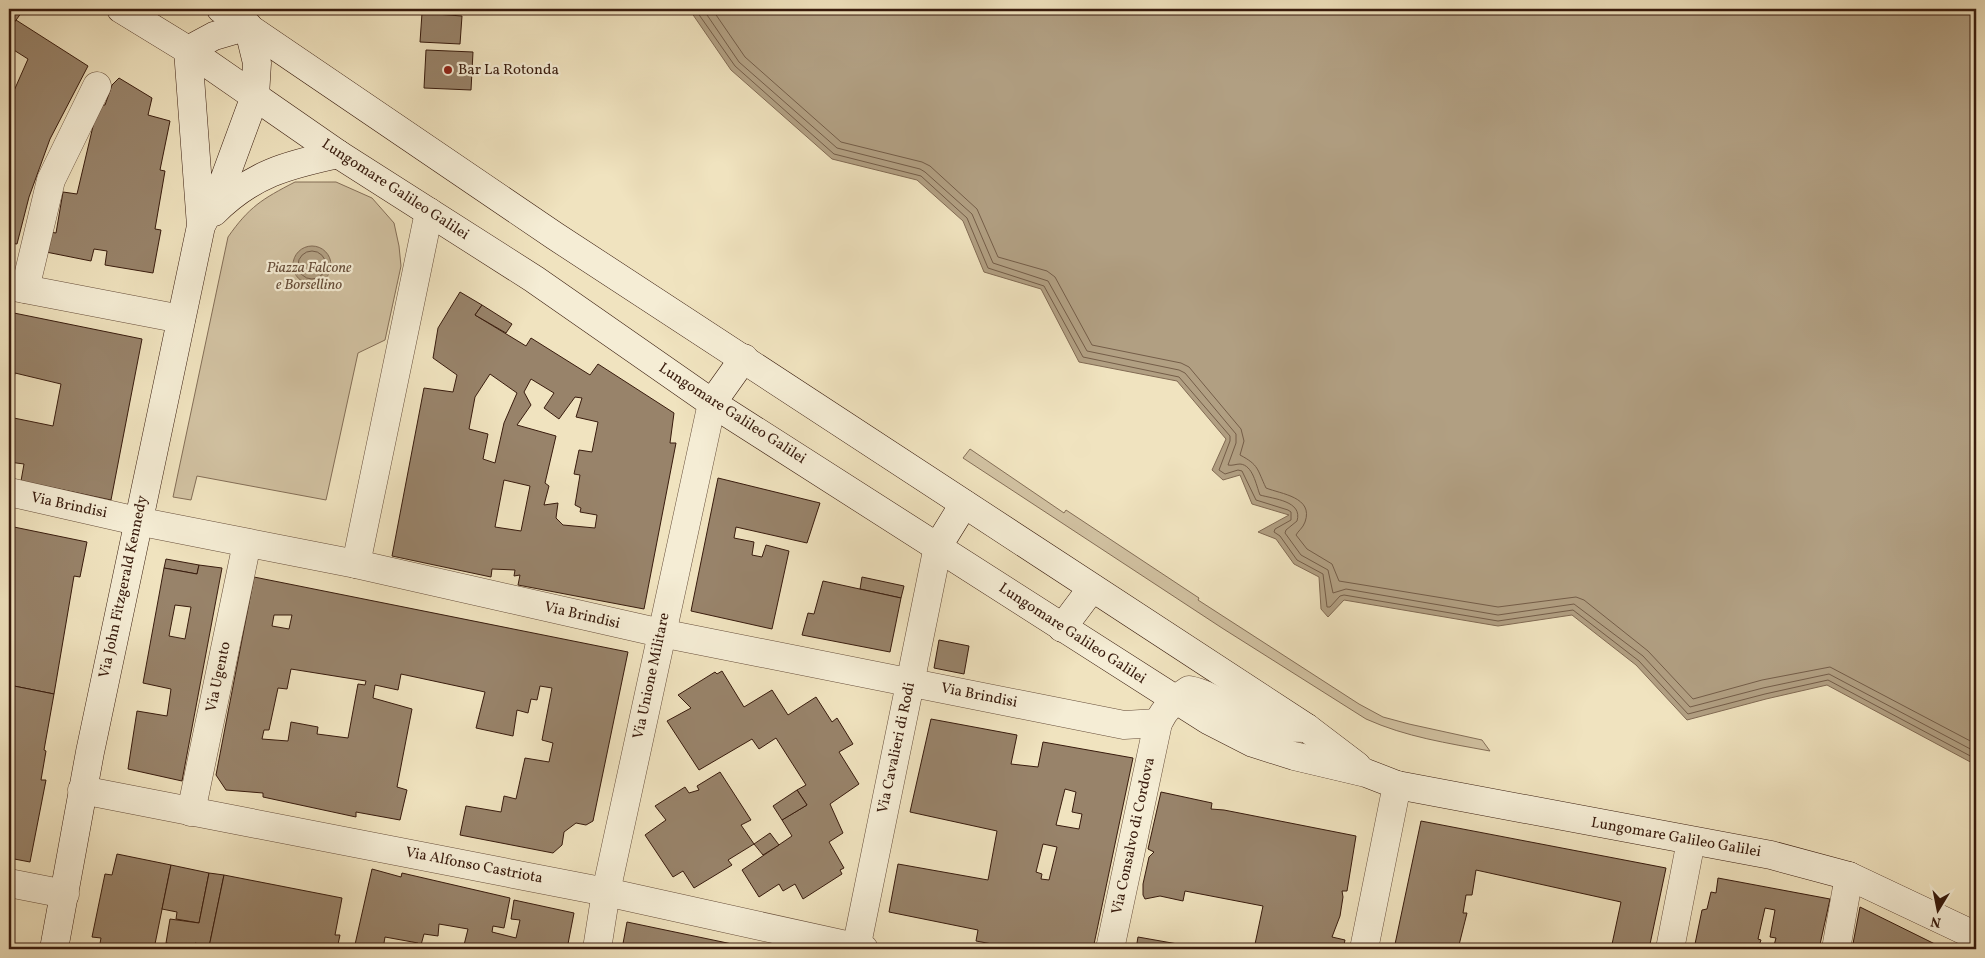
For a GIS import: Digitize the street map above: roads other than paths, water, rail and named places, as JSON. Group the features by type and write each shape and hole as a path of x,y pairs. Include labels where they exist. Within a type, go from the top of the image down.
{"street":[{"name":"Lungomare Galileo Galilei","path":"121,9 188,50 338,154 534,279 712,403 1208,720 1253,742 1294,756 1366,772 1397,785 1771,855 1849,876 1976,936"},
{"name":"Lungomare Galileo Galilei","path":"221,9 555,236 1307,728 1366,772"},
{"path":"248,26 257,63 255,96 223,183 201,226 188,50 214,36 248,26"},
{"path":"97,86 51,180 17,287 181,319"},
{"path":"201,226 232,194 250,182 293,165 338,154"},
{"path":"356,564 429,212"},
{"name":"Via John Fitzgerald Kennedy","path":"54,949 82,790 137,521 201,226"},
{"path":"712,403 744,358"},
{"name":"Via Unione Militare","path":"596,949 606,892 661,633 712,403"},
{"name":"Via Brindisi","path":"9,492 137,521 356,564 661,633 1124,725 1158,723"},
{"path":"938,546 964,504"},
{"name":"Via Ugento","path":"191,812 247,543"},
{"name":"Via Cavalieri di Rodi","path":"859,949 938,546"},
{"path":"1062,628 1092,588"},
{"path":"1158,723 1162,714 1174,699 1189,690 1203,692 1255,723 1283,728 1307,728"},
{"name":"Via Consalvo di Cordova","path":"1110,949 1158,723"},
{"path":"1364,949 1397,785"},
{"name":"Via Alfonso Castriota","path":"82,790 606,892 859,949"},
{"path":"1670,949 1691,840"},
{"path":"1836,949 1849,876"},
{"path":"9,883 65,894"}],"water":[{"path":"689,9 1976,9 1976,765 1827,685 1687,720 1636,665 1572,615 1498,626 1344,600 1328,617 1321,609 1319,577 1294,564 1276,539 1258,532 1289,515 1252,504 1240,475 1223,480 1212,470 1226,439 1177,381 1079,362 1041,289 984,272 963,221 917,180 832,159 731,70"},
{"path":"312,246 326,251 331,265 326,279 312,284 298,279 293,265 298,251"}],"place":[{"name":"Bar La Rotonda","path":"448,70"}],"park label":[{"name":"Piazza Falcone e Borsellino","path":"309,276"}]}
